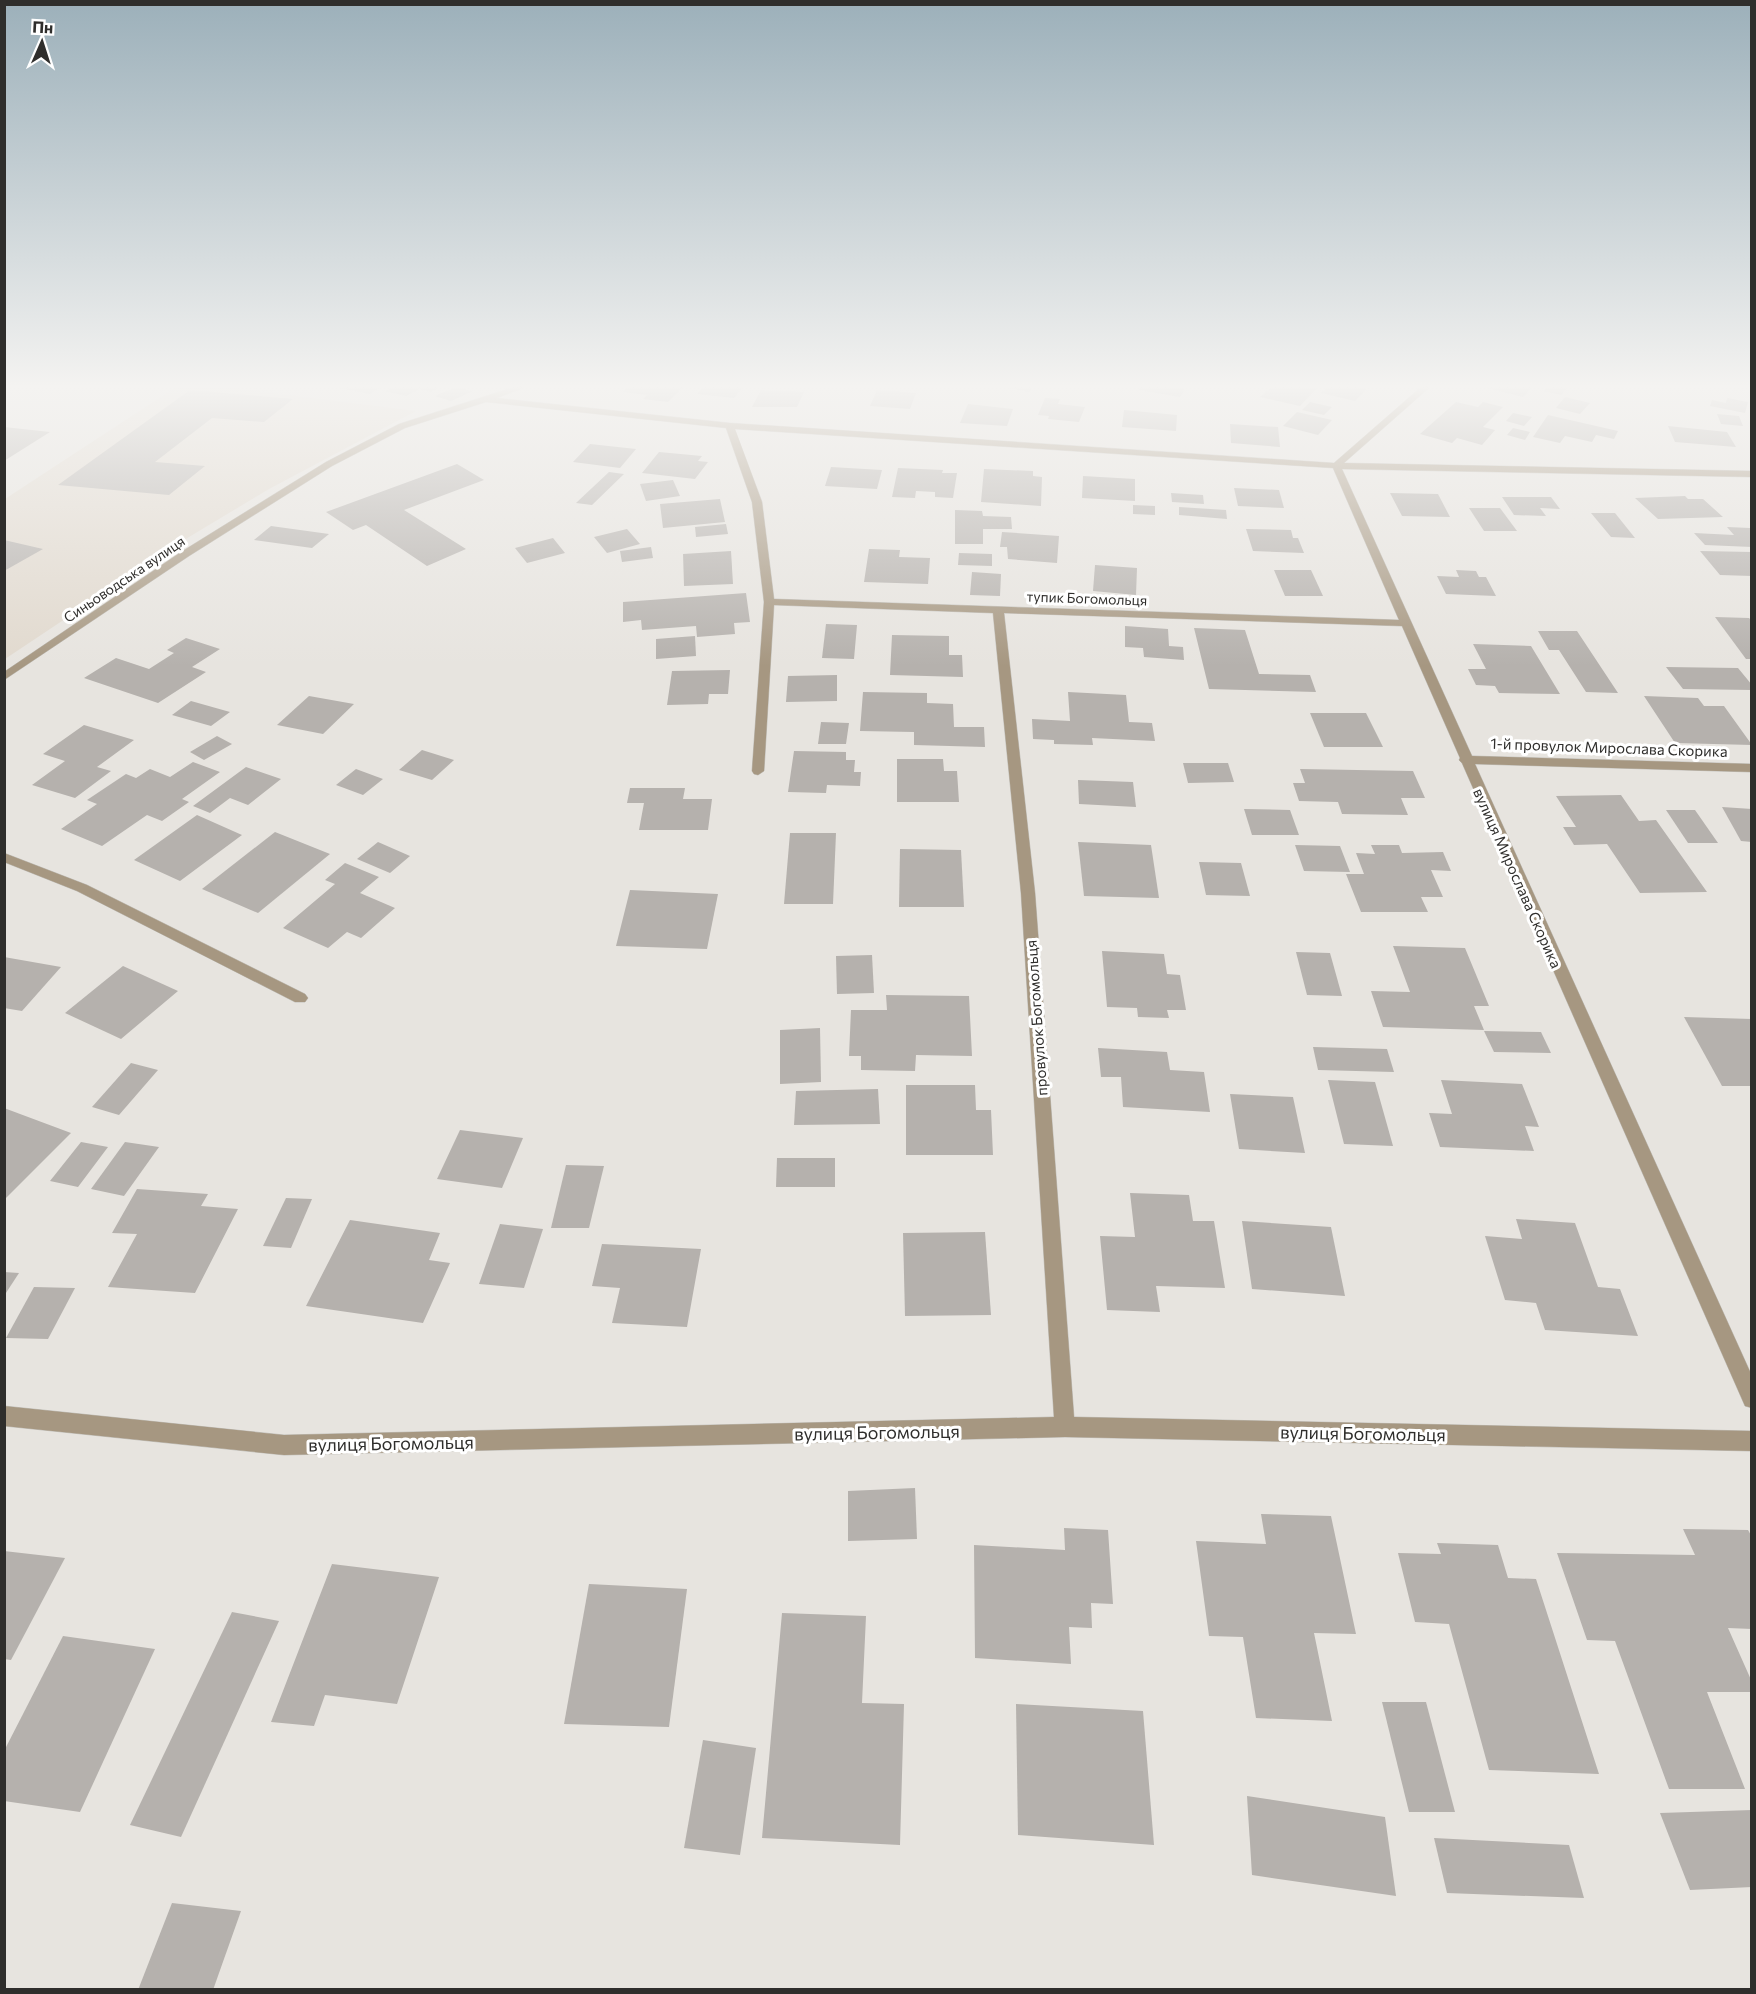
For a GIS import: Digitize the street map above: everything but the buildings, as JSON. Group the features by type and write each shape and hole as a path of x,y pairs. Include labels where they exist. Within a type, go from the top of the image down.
{"street":[{"name":"Синьоводська вулиця","path":"4,677 185,554 303,480"},
{"path":"749,480 757,502 769,602 758,771"},
{"name":"вулиця Мирослава Скорика","path":"1342,480 1752,1399"},
{"name":"тупик Богомольця","path":"769,602 1404,623"},
{"name":"провулок Богомольця","path":"998,610 1028,893 1065,1427"},
{"name":"1-й провулок Мирослава Скорика","path":"1465,760 1752,768"},
{"path":"4,857 82,888 300,998"},
{"name":"вулиця Богомольця","path":"4,1416 284,1445 1065,1427 1752,1441"}],"shaded area":[{"path":"34,480 286,480 179,543 5,659 5,499"}]}
